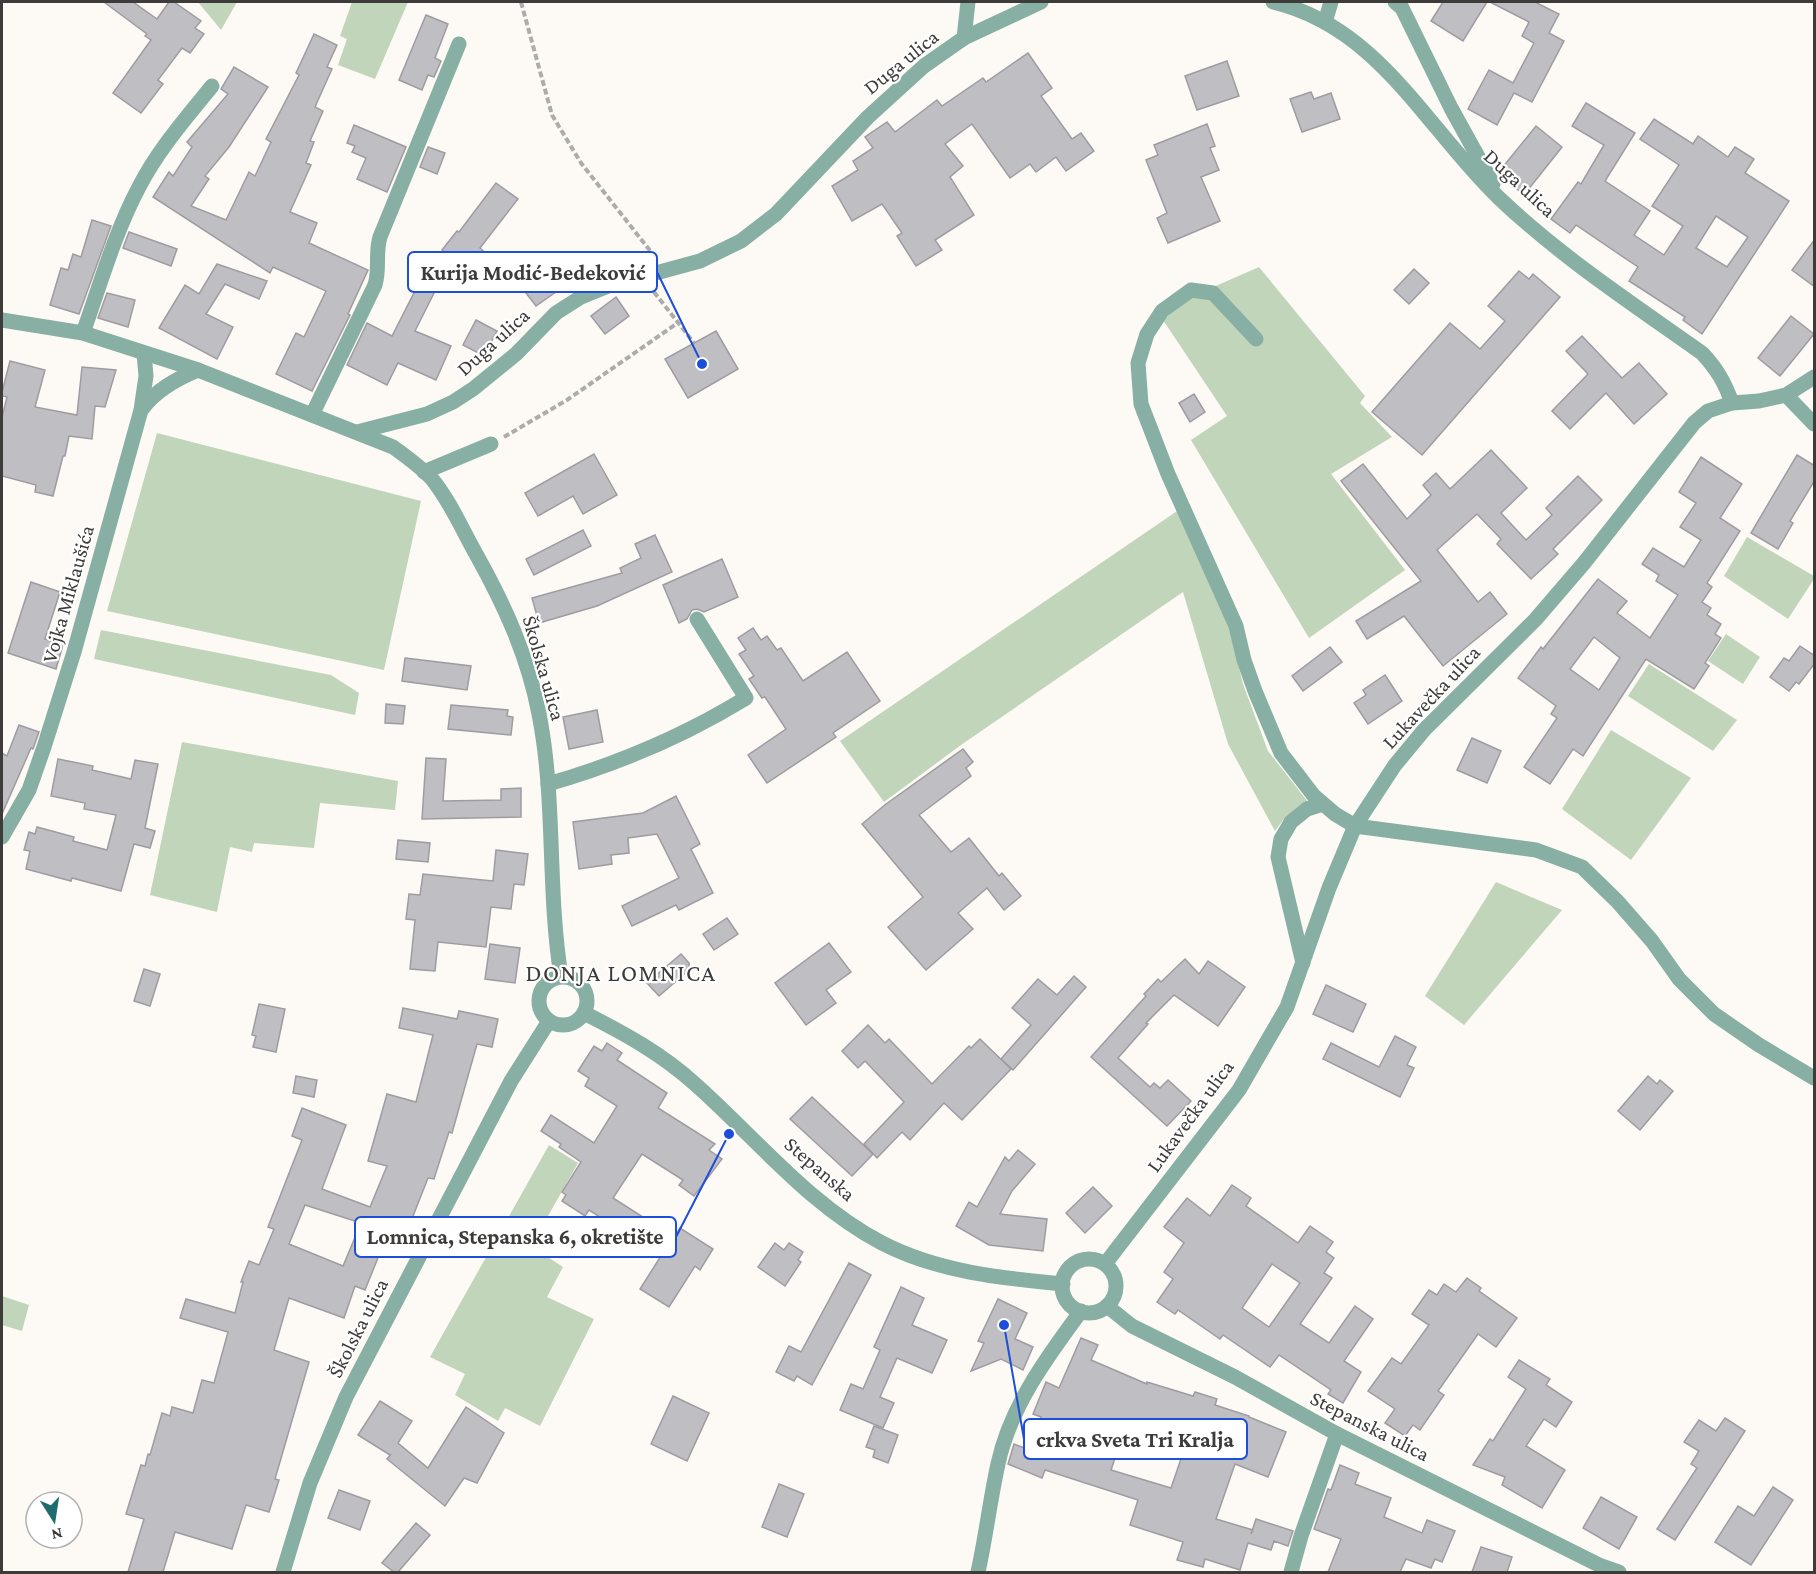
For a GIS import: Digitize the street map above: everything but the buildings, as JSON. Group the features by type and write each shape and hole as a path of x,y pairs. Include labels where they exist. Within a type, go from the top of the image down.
{"street":[{"path":"964,38 968,2"},
{"name":"Duga ulica","path":"357,432 427,414 453,402 516,354 556,313 581,297 608,286 700,261 741,241 776,214 868,117 924,66 964,38 1041,2"},
{"name":"Duga ulica","path":"1273,2 1295,7 1325,22 1368,51 1397,80 1479,178 1501,199 1584,270 1702,353 1716,368 1726,385 1732,403"},
{"path":"1325,22 1331,2"},
{"path":"1395,2 1402,8 1451,108 1501,199"},
{"path":"312,415 375,285 378,275 380,237 459,44"},
{"path":"83,333 116,238 138,188 153,161 212,86"},
{"path":"1256,339 1213,293 1191,290 1162,311 1147,334 1138,363 1141,404 1168,474 1236,626 1244,660 1266,721 1281,753 1293,770 1314,796 1354,826 1536,850 1582,867 1617,901 1652,941 1679,979 1714,1014 1759,1045 1815,1078"},
{"path":"2,320 83,333 198,370 357,432"},
{"name":"Vojka Miklaušića","path":"2,837 29,790 77,641 141,410 146,376 144,353"},
{"path":"141,410 162,388 198,370"},
{"name":"Lukavečka ulica","path":"1105,1264 1239,1090 1287,1007 1329,888 1354,826 1395,765 1424,730 1535,620 1584,563 1694,423 1708,411 1732,403 1759,401 1786,395 1815,377"},
{"path":"1786,395 1815,424"},
{"name":"Školska ulica","path":"357,432 393,447 424,472 446,498 511,621 524,656 539,714 548,784 554,927 561,976"},
{"path":"424,472 490,444"},
{"path":"548,784 604,766 672,738 746,699 697,619"},
{"path":"1303,963 1278,857 1281,839 1291,822 1307,809 1323,804"},
{"path":"561,976 578,981 587,996 584,1013 572,1024 564,1025 549,1021 539,1008 540,991 545,984 561,976"},
{"name":"Stepanska","path":"584,1013 638,1041 668,1062 740,1124 810,1194 882,1243 916,1258 970,1273 1063,1284"},
{"name":"Školska ulica","path":"283,1572 310,1483 346,1397 511,1081 549,1021"},
{"path":"1085,1259 1105,1264 1112,1271 1116,1281 1113,1299 1107,1306 1090,1313 1073,1307 1067,1301 1063,1284 1069,1268 1085,1259"},
{"name":"Stepanska ulica","path":"1107,1306 1132,1326 1235,1377 1337,1434 1599,1565 1620,1572"},
{"path":"978,1572 998,1462 1010,1426 1028,1387 1081,1311"},
{"path":"1291,1572 1301,1536 1337,1434"}],"path":[{"path":"521,2 552,115 581,163 666,270"},
{"path":"644,276 660,301 694,343"},
{"path":"490,444 567,400 679,322"}],"green space":[{"path":"198,2 237,2 221,30"},
{"path":"352,2 408,2 375,79 338,65 347,39 340,36"},
{"path":"1259,267 1365,396 1360,403 1392,437 1331,474 1405,570 1309,638 1191,440 1227,416 1163,320 1195,295"},
{"path":"157,433 421,501 384,670 107,611"},
{"path":"1183,507 1221,593 1243,684 1268,751 1308,802 1283,820 1275,831 1228,744 1183,592 961,745 884,802 840,741"},
{"path":"1747,537 1814,576 1788,619 1724,576"},
{"path":"101,630 331,675 359,693 355,715 94,659"},
{"path":"1726,634 1760,657 1743,684 1708,661"},
{"path":"1649,664 1737,720 1713,751 1628,696"},
{"path":"1611,730 1691,778 1631,860 1562,809"},
{"path":"182,742 398,781 395,810 320,803 314,848 254,843 252,852 230,847 217,912 150,895"},
{"path":"1496,882 1562,910 1464,1025 1425,996"},
{"path":"549,1145 578,1163 531,1246 563,1267 547,1297 594,1319 540,1426 505,1408 498,1421 455,1395 465,1374 430,1357"},
{"path":"2,1296 29,1305 22,1331 2,1325"}],"place":[{"name":"Kurija Modić-Bedeković","path":"702,364"},
{"name":"Lomnica, Stepanska 6, okretište","path":"729,1134"},
{"name":"crkva Sveta Tri Kralja","path":"1004,1325"}],"district":[{"name":"DONJA LOMNICA","path":"621,973"}]}
